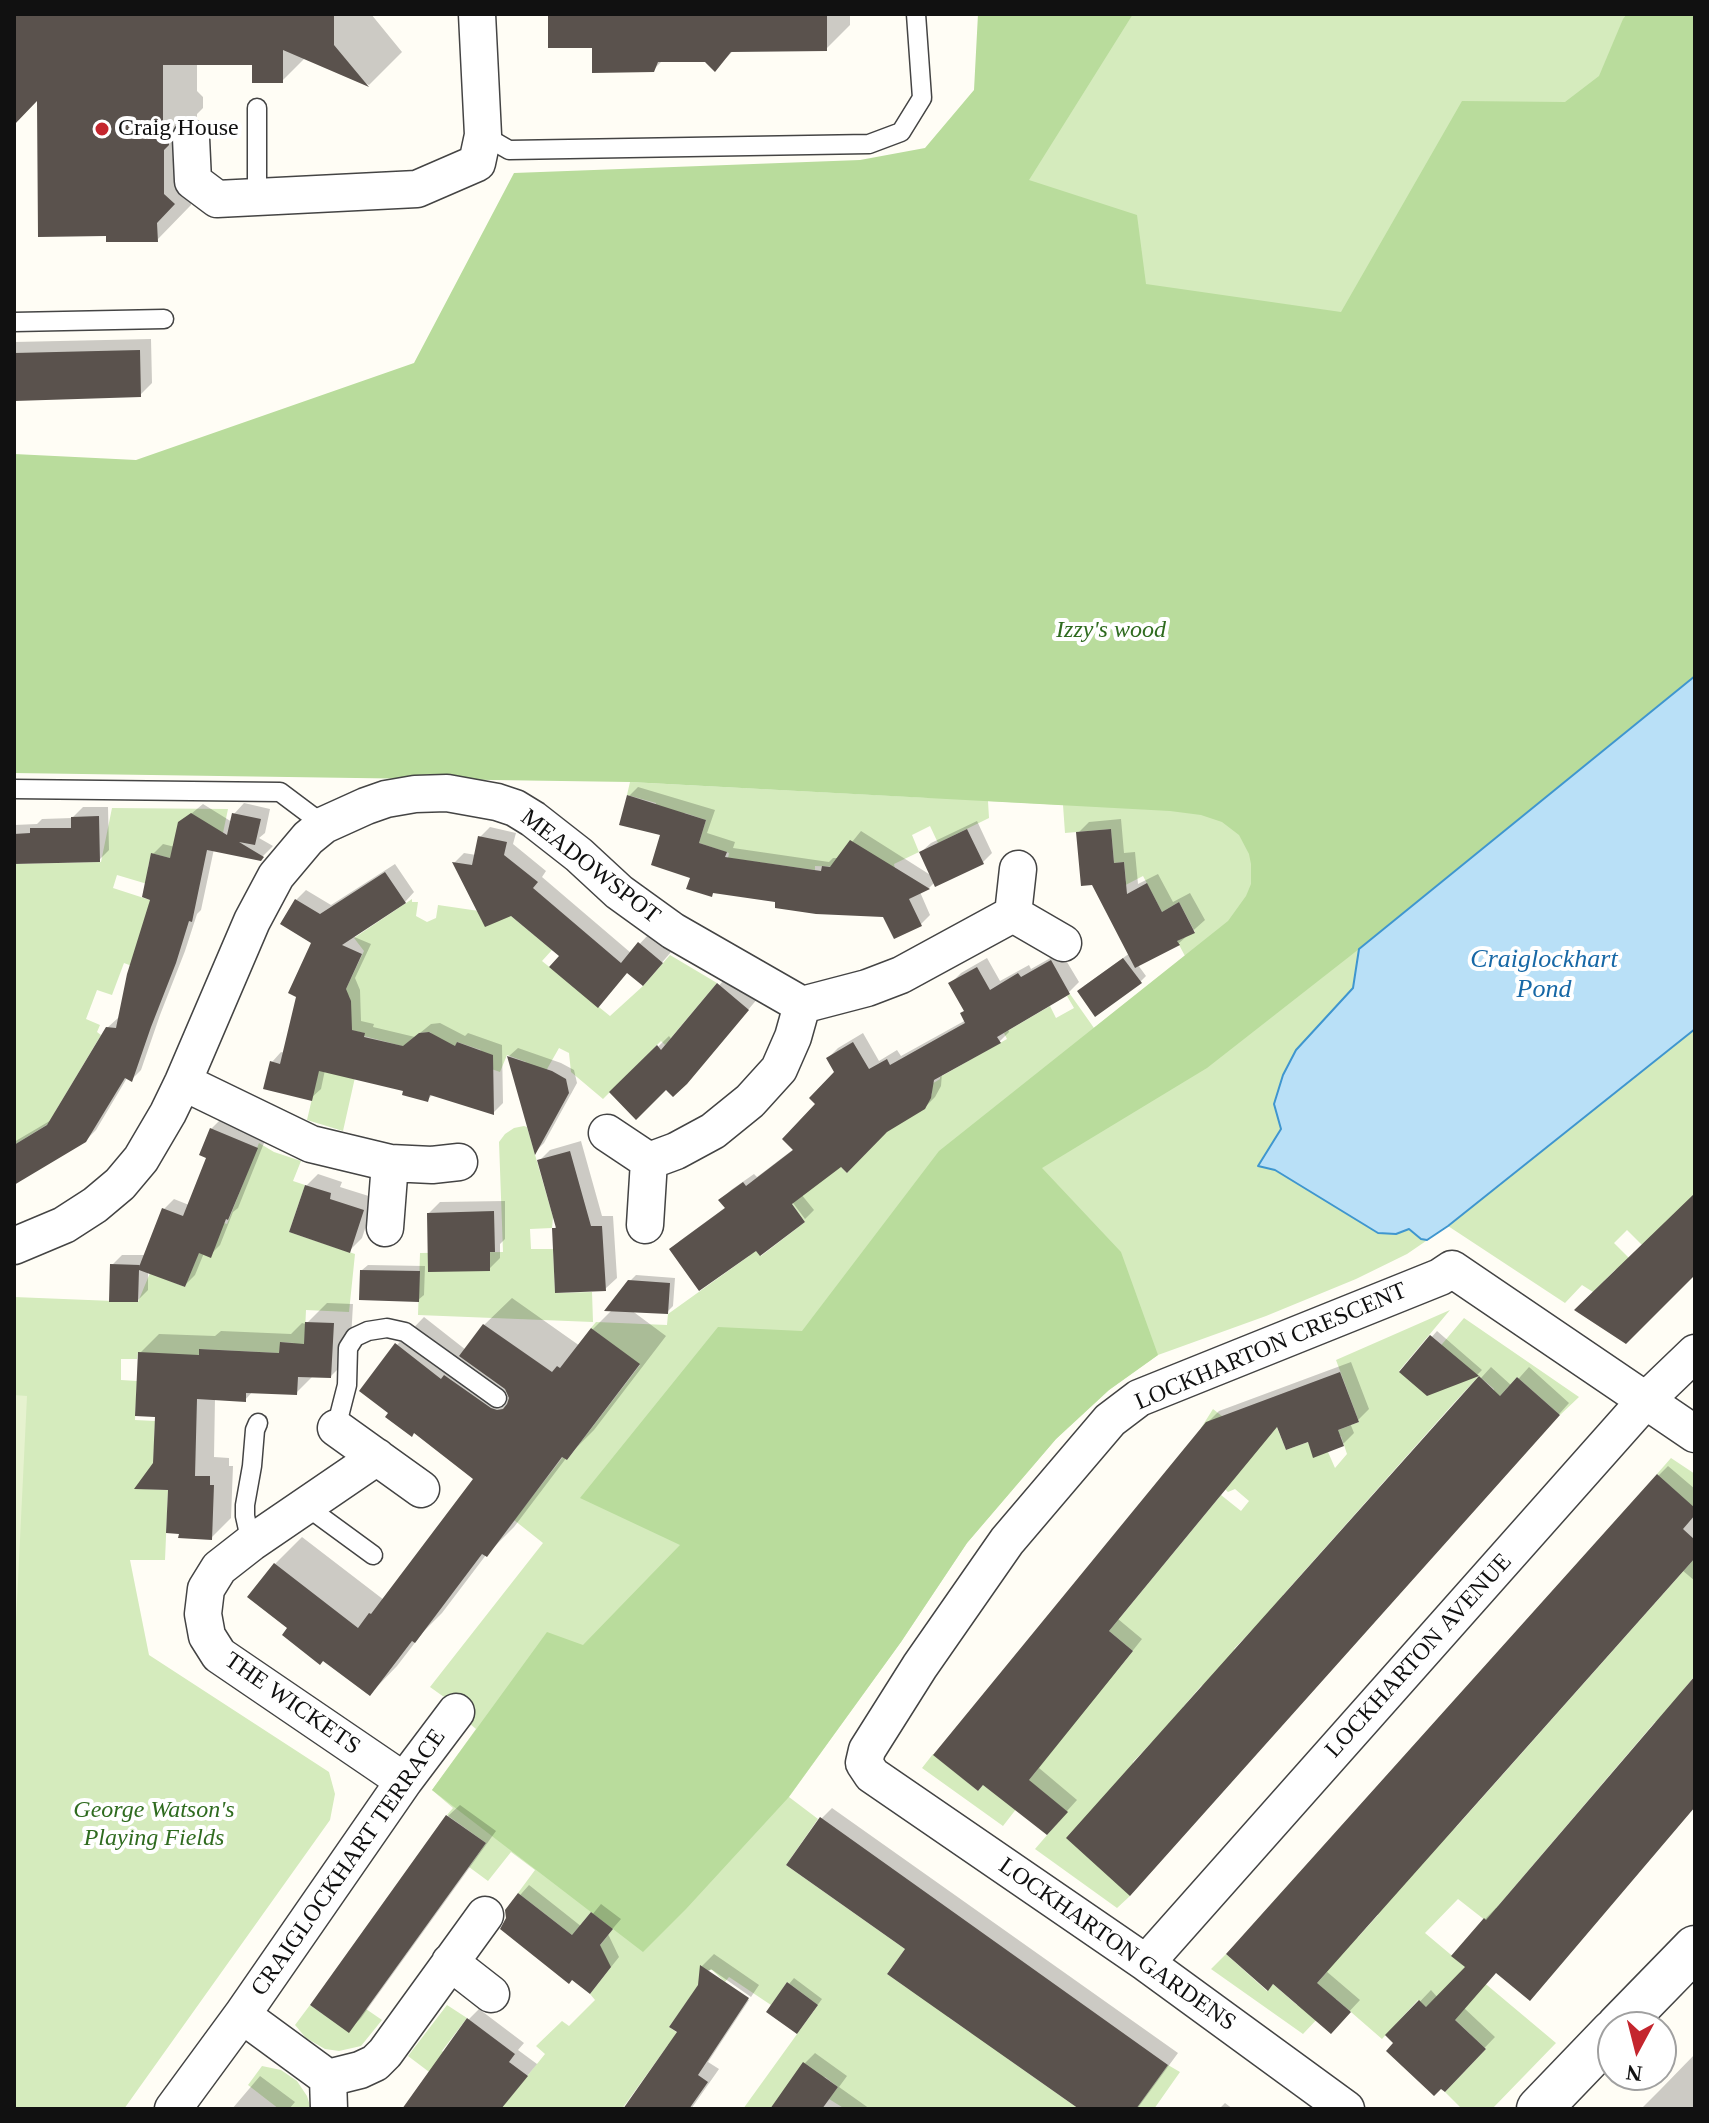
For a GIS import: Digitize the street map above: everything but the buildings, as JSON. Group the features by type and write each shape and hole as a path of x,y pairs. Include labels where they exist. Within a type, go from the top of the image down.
{"street":[{"path":"191,138 193,181 217,199 417,189 477,163 483,135 477,14"},
{"name":"MEADOWSPOT","path":"14,1246 64,1225 95,1205 120,1184 141,1159 183,1082 266,891 293,854 324,825 386,799 447,793 515,808 673,931 802,1005"},
{"path":"1013,914 1018,869"},
{"path":"649,1161 676,1151 713,1131 750,1101 779,1069 802,1005 867,988 901,975 1013,914"},
{"path":"1013,914 1063,943"},
{"path":"183,1082 304,1141 390,1163 432,1165 459,1162"},
{"path":"607,1133 649,1161"},
{"path":"645,1225 649,1161"},
{"path":"385,1228 390,1163"},
{"name":"LOCKHARTON CRESCENT","path":"887,1784 867,1770 864,1756 920,1666 1007,1541 1110,1420 1139,1398 1440,1277 1452,1269 1695,1434"},
{"name":"LOCKHARTON AVENUE","path":"1146,1963 1645,1401 1695,1353"},
{"path":"336,1428 421,1489"},
{"name":"THE WICKETS","path":"377,1457 219,1568 206,1589 204,1627 219,1655 404,1781"},
{"name":"CRAIGLOCKHART TERRACE","path":"173,2109 456,1712"},
{"name":"LOCKHARTON GARDENS","path":"887,1784 1146,1963 1346,2109"},
{"name":"CRAIGLOCKHART TERRACE","path":"242,2015 328,2094 352,2073 375,2063 385,2053 485,1915"},
{"path":"1634,2011 1695,1948"},
{"path":"450,1962 491,1994"},
{"path":"1539,2109 1597,2049"}],"lane":[{"path":"483,135 509,150 869,144 901,132 922,98 916,14"},
{"path":"257,108 257,199"},
{"path":"14,322 164,319"},
{"path":"14,789 280,792 324,825"},
{"path":"336,1428 347,1385 348,1348 355,1337 368,1331 387,1328 405,1332 497,1398"},
{"path":"251,1543 245,1505 258,1423"},
{"path":"306,1506 373,1555"}],"green space":[{"name":"Izzy's wood","path":"978,14 1133,14 1029,180 1137,215 1146,284 1341,312 1462,101 1565,102 1599,76 1627,14 1695,14 1695,676 1359,949 1207,1068 1042,1168 1121,1252 1158,1355 1109,1390 1056,1439 967,1543 901,1642 788,1798 643,1952 432,1790 547,1632 583,1645 680,1545 580,1498 718,1327 802,1331 939,1151 1228,921 1251,884 1249,854 1239,835 1222,822 1201,815 1170,811 630,782 14,773 14,454 136,460 414,363 514,173 860,160 925,148 974,90"},
{"name":"Izzy's wood","path":"994,14 1695,14 1695,1193 1646,1249 1627,1230 1614,1243 1633,1262 1615,1270 1593,1292 1582,1285 1565,1303 1448,1226 1407,1254 1356,1279 1158,1355 1109,1390 1056,1439 967,1543 901,1642 789,1797 818,1819 786,1865 905,1949 887,1974 910,1990 928,1965 965,1992 948,2017 971,2033 989,2009 1008,2059 1079,2109 845,2109 829,2099 838,2087 825,2077 770,2109 743,2109 818,2005 787,1982 771,2005 729,1977 725,1982 708,1970 703,1971 700,1983 669,2027 695,2045 696,2064 668,2045 622,2109 451,2109 453,2090 408,2056 447,2005 467,2018 442,2051 508,2100 545,2054 536,2046 562,2021 569,2026 595,2000 590,1994 611,1967 594,1953 613,1929 591,1912 572,1935 518,1893 535,1870 511,1852 488,1881 469,1867 486,1843 447,1815 453,1808 432,1790 476,1729 456,1712 451,1702 430,1687 543,1543 514,1520 563,1457 567,1460 640,1365 591,1328 596,1322 667,1325 668,1314 749,1256 747,1238 761,1256 805,1222 792,1204 832,1158 847,1173 887,1131 926,1107 932,1094 930,1085 940,1077 1007,1039 1004,1033 1050,1006 1056,1018 1074,1008 1067,996 1070,994 1094,1028 1185,956 1177,941 1195,932 1179,902 1162,912 1143,876 1116,890 1116,883 1126,881 1124,862 1114,863 1111,829 1065,833 1063,805 988,801 989,818 938,843 930,826 912,835 919,852 894,864 895,869 815,866 815,870 728,858 729,853 699,843 706,820 685,813 650,827 656,803 627,795 630,782 930,798"},
{"path":"112,808 228,809 223,833 170,858 154,854 148,867 154,886 117,875 113,888 150,900 140,969 124,963 112,995 97,990 86,1019 100,1025 97,1032 101,1035 55,1112 61,1116 14,1145 14,864 101,862"},
{"path":"412,899 412,902 418,902 416,916 427,922 436,918 438,905 479,911 486,924 505,911 552,950 542,961 610,1016 643,986 670,955 717,983 665,1045 661,1041 603,1099 571,1072 569,1053 559,1048 538,1085 521,1079 526,1062 507,1055 500,1072 477,1064 481,1050 457,1042 452,1055 430,1032 419,1033 413,1049 329,1025 350,1009 349,996 344,993 364,951 354,938"},
{"path":"322,1056 358,1064 343,1131 307,1120"},
{"path":"527,1127 553,1217 552,1228 530,1229 531,1249 553,1249 555,1293 592,1292 593,1322 418,1315 420,1253 503,1252 499,1142 514,1128"},
{"name":"George Watson's Playing Fields","path":"259,1143 301,1161 293,1181 305,1185 289,1232 355,1254 349,1312 306,1310 304,1354 294,1353 294,1343 281,1342 279,1353 200,1349 199,1362 138,1352 137,1359 121,1359 121,1380 137,1381 135,1420 155,1421 153,1470 141,1484 144,1489 168,1490 165,1560 130,1560 149,1655 329,1772 335,1794 330,1820 124,2109 14,2109 14,1297 138,1302 150,1273 185,1287 212,1219 227,1224"},
{"path":"1450,1310 1399,1371 1411,1381 1464,1318 1579,1397 1560,1415 1517,1377 1499,1397 1479,1376 1453,1404 1283,1595 1298,1608 1268,1642 1253,1629 1234,1649 1249,1664 1201,1686 1183,1707 1198,1720 1152,1742 1133,1762 1130,1896 1117,1908 1035,1849 1067,1812 1034,1786 1003,1826 922,1768 933,1754 978,1791 995,1771 1020,1791 1037,1770 1012,1750 1116,1672 1133,1651 1109,1631 1221,1495 1241,1511 1249,1501 1235,1489 1228,1492 1225,1489 1246,1464 1201,1428 1213,1409 1247,1436 1266,1400 1286,1450 1311,1441 1328,1452 1335,1468 1347,1454 1336,1431 1359,1422 1336,1360"},
{"path":"14,1395 27,1396 14,1662"},
{"path":"1671,1458 1695,1474 1695,1509 1657,1474"},
{"path":"1695,1558 1695,1679 1684,1689 1669,1734 1655,1722 1498,1906 1504,1935 1458,1899 1425,1933 1556,2043 1492,2109 1462,2109 1445,2092 1486,2049 1434,2000 1426,2007 1418,2000 1382,2039 1336,1999 1303,2034 1211,1969 1226,1954 1267,1991 1273,1984 1297,2005 1327,1972 1312,1959 1358,1937 1378,1915 1365,1904 1457,1826"},
{"path":"310,2005 349,2032 366,2009 382,2020 361,2046 339,2051 325,2049 306,2038 295,2025"},
{"path":"1168,2065 1180,2072 1154,2109 1136,2109"},
{"path":"262,2066 281,2070 297,2081 311,2109 279,2109 248,2085"}],"water":[{"name":"Craiglockhart Pond","path":"1695,676 1695,1029 1427,1240 1409,1229 1396,1234 1378,1233 1275,1170 1258,1166 1281,1129 1274,1104 1283,1075 1296,1050 1353,988 1359,949"}],"place":[{"name":"Craig House","path":"102,129"}]}
